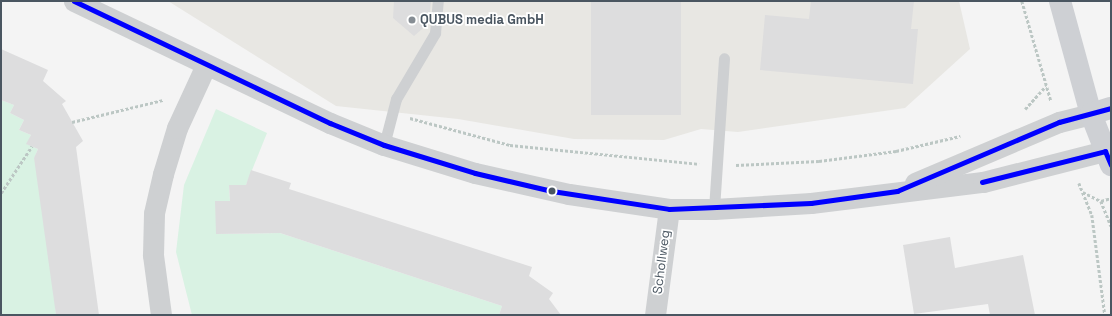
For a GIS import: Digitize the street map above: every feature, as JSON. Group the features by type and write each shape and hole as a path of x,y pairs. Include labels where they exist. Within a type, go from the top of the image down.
{"main road":[{"path":"1060,1 1101,111 1109,155"}],"street":[{"path":"74,1 206,65 384,145 475,173 552,191 669,209 714,209 811,203 897,191 983,182 1071,159 1109,155"},
{"path":"161,315 154,255 154,213 162,174 176,128 206,65"},
{"path":"897,191 1059,122 1101,111"},
{"name":"Schollweg","path":"655,315 669,209"}],"lane":[{"path":"384,145 396,99 435,32 438,1"},
{"path":"714,209 724,58"}],"path":[{"path":"1022,1 1059,122"},
{"path":"72,122 193,92"},
{"path":"1,193 32,146"},
{"path":"1071,159 1092,215 1105,315"},
{"path":"1082,191 1101,201 1111,226"},
{"path":"1101,201 1111,198"}],"shaded area":[{"path":"168,1 959,1 970,49 905,108 738,132 701,129 664,140 574,139 458,119 336,106"}],"green space":[{"path":"1,100 14,105 10,113 24,120 19,130 31,135 27,144 38,149 34,159 43,163 56,315 1,315"},
{"path":"216,109 267,133 246,185 229,185 230,201 217,234 280,233 502,306 499,315 192,315 176,252 184,185"}],"building":[{"name":"QUBUS media GmbH","path":"394,1 431,1 429,23 414,36 393,18"},
{"path":"591,1 681,1 681,115 591,115"},
{"path":"811,1 914,1 911,29 918,29 913,84 760,70 765,15 809,19"},
{"path":"1,49 48,70 43,81 66,101 62,104 83,141 76,147 99,315 56,315 34,158 38,149 26,144 31,135 19,130 24,120 10,113 14,105 1,100"},
{"path":"251,170 291,183 289,189 532,267 529,276 553,293 549,299 561,315 499,315 502,306 280,233 216,234 215,201 230,201 229,185 246,185"},
{"path":"950,237 955,268 1023,255 1035,315 990,315 988,304 914,314 903,245"}],"transit line":[{"path":"74,1 330,123 384,145 475,173 552,191 669,209 811,203 897,191 1059,122 1111,108"},
{"path":"982,182 1105,151 1111,165"}],"place":[{"name":"QUBUS media GmbH","path":"412,20"}]}
